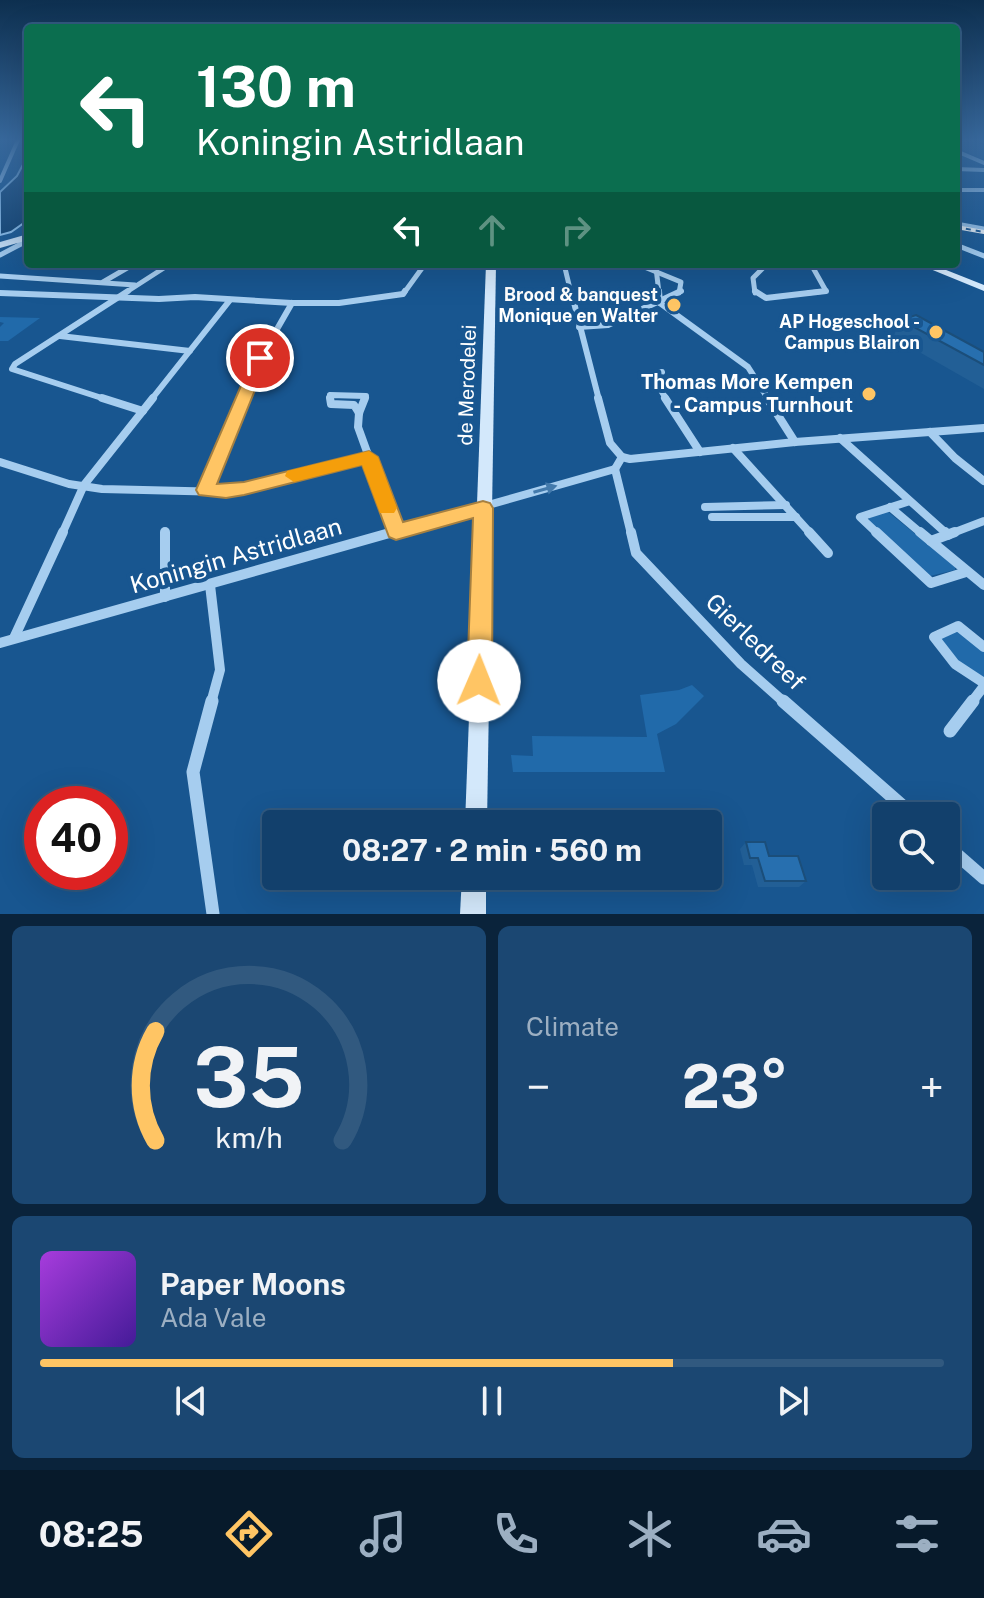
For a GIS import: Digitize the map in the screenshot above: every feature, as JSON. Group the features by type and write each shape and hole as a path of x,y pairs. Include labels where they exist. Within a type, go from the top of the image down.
{"street":[{"path":"960,190 984,190"},
{"path":"960,225 984,229"},
{"path":"0,245 24,238"},
{"path":"0,255 21,244 24,238"},
{"path":"960,247 984,256"},
{"path":"102,283 127,268"},
{"path":"143,411 12,369 15,364 164,268"},
{"path":"0,293 339,303 399,295 409,290 423,268"},
{"name":"de Merodelei","path":"476,810 491,268"},
{"path":"565,268 610,443 622,457 630,459 840,438 984,428"},
{"path":"579,327 608,325 681,292 681,282 656,268"},
{"path":"656,268 660,303 748,367 795,442"},
{"path":"763,268 753,278 755,293 766,298 826,291 816,268"},
{"path":"933,268 984,288"},
{"path":"0,276 136,285"},
{"path":"14,638 84,485 230,300"},
{"path":"205,490 257,364 292,303"},
{"path":"59,336 190,351"},
{"path":"662,372 651,375 700,452"},
{"path":"359,413 358,427 396,532"},
{"path":"930,432 955,458 984,481"},
{"path":"840,438 907,502 948,535"},
{"path":"733,448 828,553"},
{"path":"0,462 69,484 102,489 226,492 369,457"},
{"path":"611,470 622,457"},
{"name":"Koningin Astridlaan","path":"0,643 611,470"},
{"name":"Gierledreef","path":"611,470 636,553 741,664 898,802"},
{"path":"907,502 860,517 931,583 966,572"},
{"path":"705,507 786,505"},
{"path":"890,507 984,585"},
{"path":"712,517 796,517"},
{"path":"931,541 984,521"},
{"path":"165,531 165,597"},
{"path":"210,585 220,670 193,772 213,914"},
{"path":"950,731 984,685 970,676 938,645 934,637 958,626 984,647"},
{"path":"960,857 984,878"},
{"path":"473,914 474,890"}],"shaded area":[{"path":"10,183 24,183 24,223 0,235 0,192"},
{"path":"0,317 40,318 8,341 0,341 0,327 4,323 0,322"},
{"path":"887,511 955,566 955,570 930,576 869,522 869,517"},
{"path":"958,626 984,647 984,683 970,676 936,634"},
{"path":"692,685 704,696 676,724 657,734 665,772 513,772 511,755 533,756 532,736 647,737 640,695 679,690"}],"building":[{"path":"916,315 984,352 984,365 901,320"},
{"path":"746,842 765,842 769,856 798,856 806,881 765,881 758,858 750,858"}],"railway":[{"path":"960,228 984,232"}],"slow traffic":[{"path":"294,476 369,457 387,508"}],"place":[{"name":"Brood & banquest Monique en Walter","path":"674,305"},
{"name":"AP Hogeschool - Campus Blairon","path":"936,332"},
{"name":"Thomas More Kempen - Campus Turnhout","path":"869,394"}],"route":[{"path":"260,358 205,490 226,492 369,457 396,532 483,508 479,681"}]}
